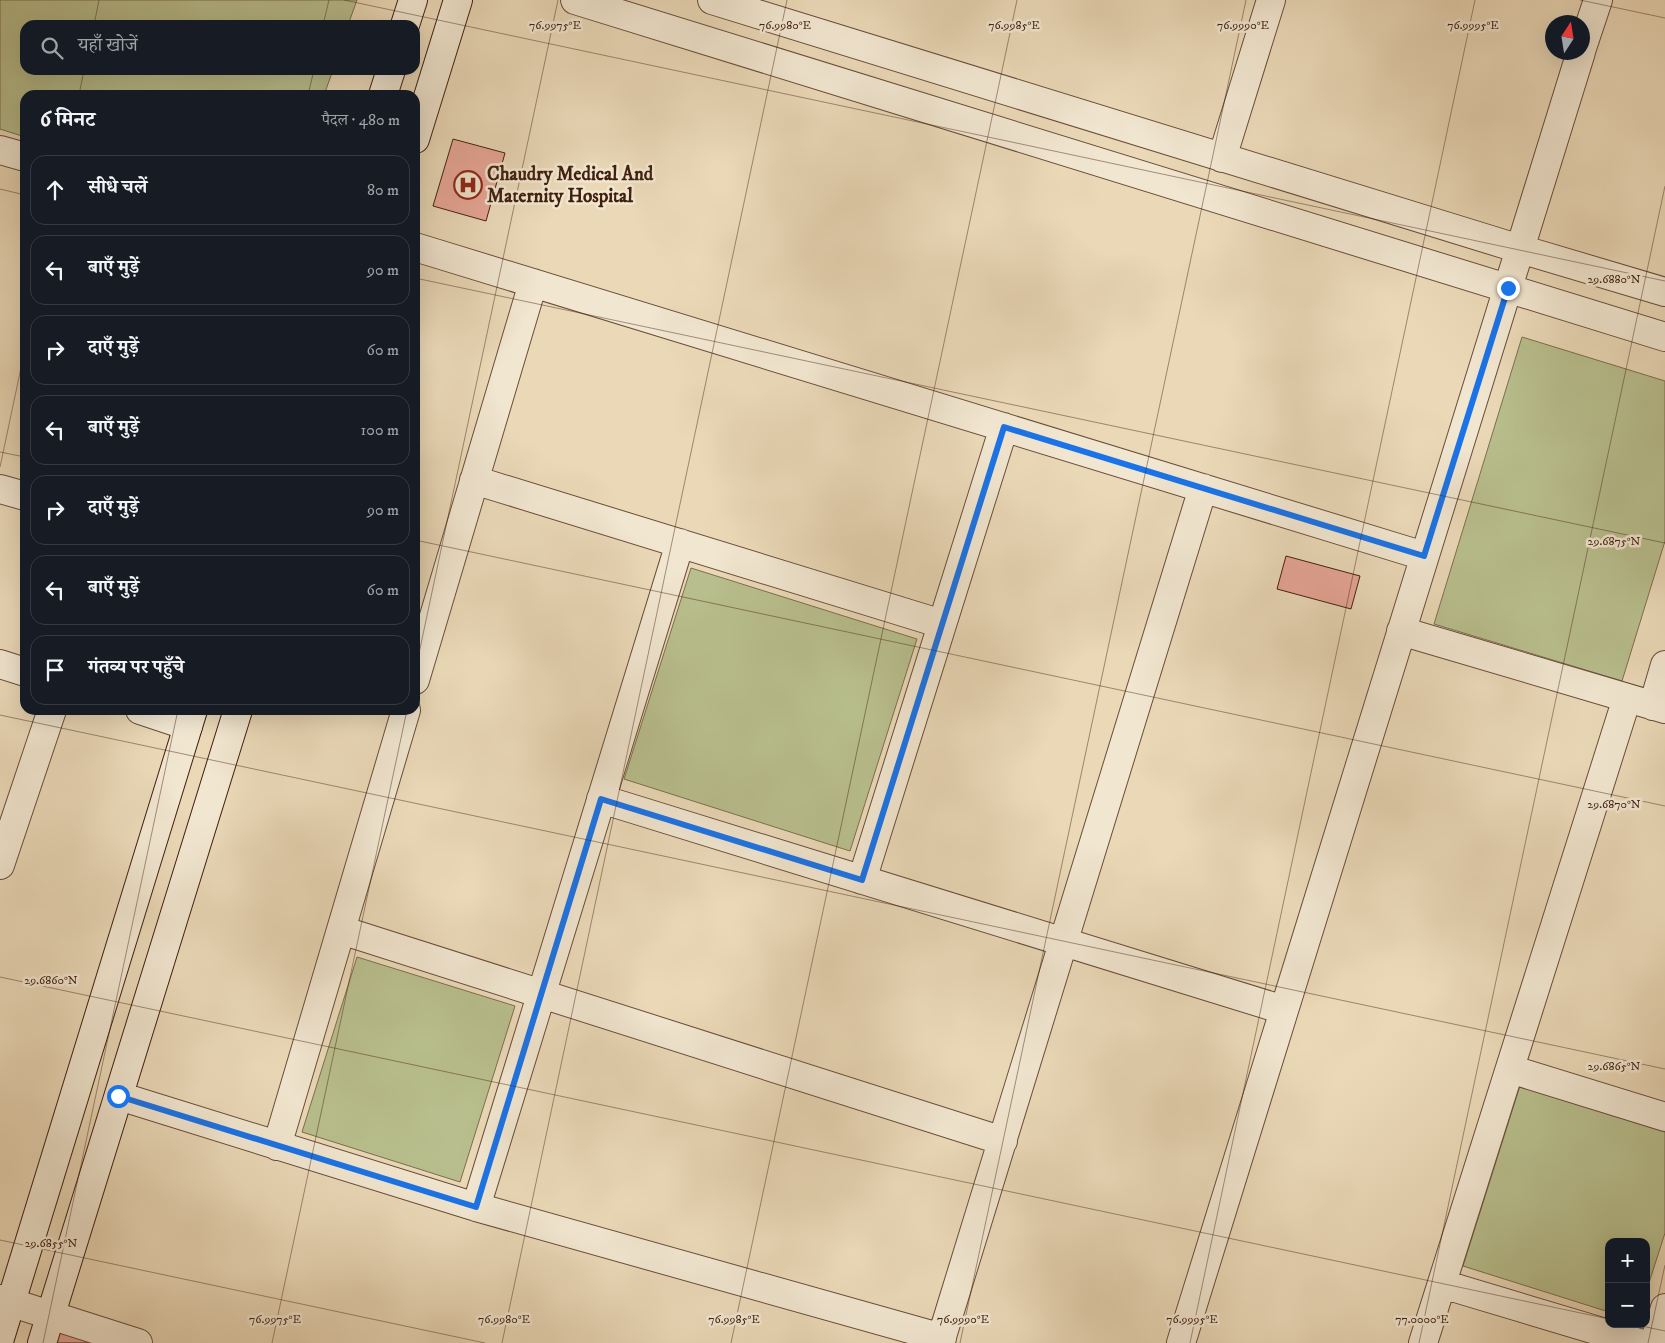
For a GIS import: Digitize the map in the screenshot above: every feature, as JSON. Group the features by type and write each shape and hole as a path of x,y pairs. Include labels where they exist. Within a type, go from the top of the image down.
{"street":[{"path":"407,20 413,0"},
{"path":"420,123 458,0"},
{"path":"575,0 1665,337"},
{"path":"712,0 1222,158 1665,292"},
{"path":"1222,158 1271,0"},
{"path":"1590,24 1598,0"},
{"path":"1181,1343 1579,60"},
{"path":"385,90 389,75"},
{"path":"0,150 20,156"},
{"path":"420,249 1424,556"},
{"path":"420,663 533,283"},
{"path":"862,880 1004,427"},
{"path":"474,480 942,624"},
{"path":"118,1096 476,1207 941,1341 1203,488"},
{"path":"0,489 20,495"},
{"path":"476,1207 680,543"},
{"path":"1401,631 1659,707 1665,665"},
{"path":"0,664 20,670"},
{"path":"1423,1343 1627,698"},
{"path":"0,865 50,715"},
{"path":"0,1338 5,1301 191,718 172,715"},
{"path":"42,1343 236,715"},
{"path":"277,1146 405,715"},
{"path":"601,799 1284,1010"},
{"path":"341,930 1003,1141"},
{"path":"1510,1069 1665,1117"},
{"path":"1442,1284 1639,1343"},
{"path":"5,1301 138,1343"},
{"path":"1654,1343 1665,1308"}],"green space":[{"path":"0,0 357,0 350,20 20,20 20,75 331,75 326,90 20,90 20,135 0,129"},
{"path":"1522,337 1665,381 1665,541 1622,681 1434,624"},
{"path":"691,568 917,639 850,851 624,779"},
{"path":"357,957 515,1006 460,1182 302,1132"},
{"path":"1520,1086 1665,1132 1665,1233 1650,1280 1650,1238 1605,1238 1605,1311 1463,1266"}],"building":[{"path":"453,139 505,153 486,221 433,206"},
{"path":"1286,556 1360,576 1351,609 1277,589"},
{"path":"56,1324 120,1343 50,1343"}],"place":[{"name":"Chaudry Medical And Maternity Hospital","path":"468,185"}],"route":[{"path":"118,1096 476,1207 601,799 862,880 1004,427 1424,556 1508,288"}]}
